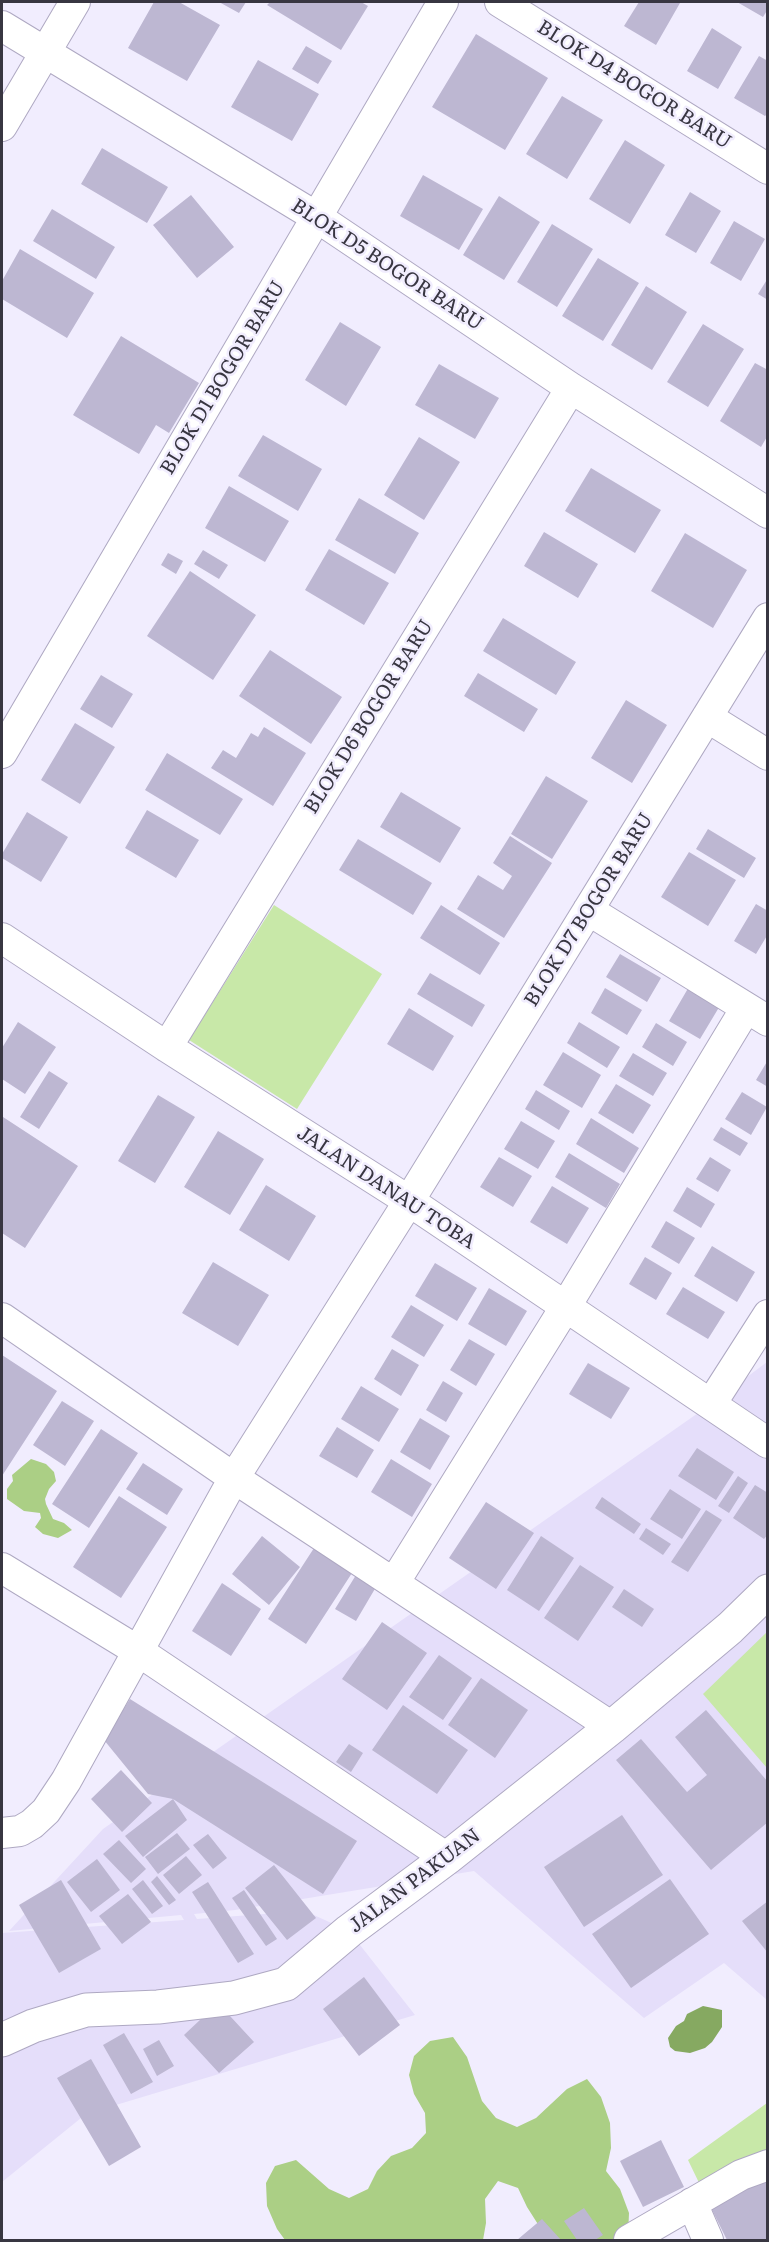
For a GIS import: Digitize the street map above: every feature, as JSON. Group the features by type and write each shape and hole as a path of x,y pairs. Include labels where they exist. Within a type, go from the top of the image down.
{"street":[{"path":"2,126 75,2"},
{"name":"BLOK D1 BOGOR BARU","path":"2,753 443,2"},
{"name":"BLOK D4 BOGOR BARU","path":"500,2 768,168"},
{"name":"BLOK D5 BOGOR BARU","path":"2,26 318,218 571,388 768,513"},
{"name":"BLOK D6 BOGOR BARU","path":"167,1047 571,388"},
{"name":"BLOK D7 BOGOR BARU","path":"2,1833 20,1831 32,1824 46,1811 66,1781 234,1478 410,1201 768,618"},
{"path":"707,717 768,755"},
{"path":"394,1583 566,1306 757,1014 588,910"},
{"name":"JALAN DANAU TOBA","path":"2,938 167,1047 410,1201 768,1443"},
{"path":"711,1404 768,1315"},
{"path":"2,1318 234,1478 612,1727"},
{"path":"2,1568 138,1651 447,1858"},
{"name":"JALAN PAKUAN","path":"2,2040 33,2026 86,2010 158,2007 234,1998 286,1983 349,1931 447,1858 612,1727 730,1628 768,1591"},
{"path":"629,2241 741,2175 768,2165"},
{"path":"692,2203 708,2241"}],"shaded area":[{"path":"274,905 382,974 297,1109 189,1040"},
{"path":"767,1362 767,2000 724,1963 644,2018 474,1871 235,1910 194,1914 197,1919 305,1911 349,1931 415,2015 86,2114 2,2182 2,1933 184,1920 181,1915 9,1931 103,1829 711,1404"},
{"path":"31,1459 46,1464 54,1472 56,1481 49,1489 45,1499 46,1504 53,1519 64,1523 72,1530 58,1538 43,1534 35,1527 41,1518 40,1513 24,1511 7,1499 7,1489 13,1481 12,1475"},
{"path":"767,1632 767,1768 703,1694"},
{"path":"703,2006 722,2010 722,2027 705,2048 690,2053 675,2051 670,2047 668,2038 676,2026 684,2021 687,2014"},
{"path":"453,2037 467,2057 482,2101 496,2118 517,2127 536,2118 567,2089 587,2079 601,2097 610,2123 611,2148 606,2171 620,2189 629,2213 628,2236 622,2240 548,2240 518,2188 498,2181 485,2199 486,2223 483,2240 285,2240 277,2229 267,2206 266,2183 275,2166 296,2160 329,2189 349,2198 368,2189 377,2171 391,2156 412,2148 426,2133 425,2113 414,2094 409,2075 414,2056 430,2041"},
{"path":"767,2103 767,2162 702,2189 688,2160"}],"building":[{"path":"154,2 179,2 220,25 187,81 128,48"},
{"path":"219,2 246,2 239,13"},
{"path":"270,2 361,2 368,6 341,50 267,5"},
{"path":"639,2 680,3 656,45 624,26"},
{"path":"737,2 768,2 768,9 763,17"},
{"path":"712,28 742,47 718,89 687,71"},
{"path":"476,34 548,78 505,150 432,107"},
{"path":"306,46 332,61 318,84 292,69"},
{"path":"759,56 768,61 768,113 765,116 734,98"},
{"path":"258,60 319,94 292,141 231,107"},
{"path":"562,96 603,120 567,179 526,154"},
{"path":"625,140 665,165 630,224 589,199"},
{"path":"102,148 168,187 147,223 81,184"},
{"path":"423,175 483,209 459,250 400,216"},
{"path":"690,192 721,211 696,253 665,235"},
{"path":"191,195 234,247 197,278 153,225"},
{"path":"499,196 540,222 504,280 463,255"},
{"path":"52,209 115,247 96,279 33,241"},
{"path":"734,221 765,239 741,281 710,263"},
{"path":"552,224 593,249 557,307 517,282"},
{"path":"20,249 94,293 67,338 2,299 2,281"},
{"path":"598,258 639,283 603,341 562,316"},
{"path":"768,278 768,300 758,294"},
{"path":"646,286 687,312 652,370 611,345"},
{"path":"340,322 381,347 346,406 305,380"},
{"path":"703,324 744,349 708,407 667,382"},
{"path":"121,336 199,383 169,433 156,425 139,454 73,415"},
{"path":"755,363 768,370 768,435 761,447 720,421"},
{"path":"439,364 499,398 475,439 415,405"},
{"path":"263,435 322,469 298,511 238,476"},
{"path":"419,437 460,462 424,520 384,495"},
{"path":"591,468 661,510 635,553 565,511"},
{"path":"229,486 289,521 265,562 205,528"},
{"path":"359,498 419,533 395,574 335,540"},
{"path":"544,532 598,564 578,598 524,566"},
{"path":"685,533 747,570 713,628 651,591"},
{"path":"329,549 389,583 364,625 305,590"},
{"path":"203,550 228,565 219,579 194,564"},
{"path":"168,553 183,561 176,574 161,565"},
{"path":"190,571 256,615 213,680 147,636"},
{"path":"503,618 576,662 556,695 483,651"},
{"path":"270,650 342,697 311,744 239,696"},
{"path":"478,673 538,709 524,732 464,696"},
{"path":"101,675 133,694 112,728 80,709"},
{"path":"626,700 667,725 632,783 591,758"},
{"path":"75,723 115,747 80,804 41,780"},
{"path":"264,727 306,753 273,806 211,768 223,750 236,758 251,733 258,737"},
{"path":"167,753 243,799 220,835 145,790"},
{"path":"546,776 588,801 552,859 511,834"},
{"path":"401,792 461,828 440,863 380,827"},
{"path":"147,810 199,840 176,878 125,848"},
{"path":"27,812 68,837 41,882 2,858 2,854"},
{"path":"708,829 756,858 744,878 696,849"},
{"path":"510,836 552,863 504,938 457,909 478,875 503,890 512,876 493,863"},
{"path":"358,839 432,883 413,915 339,870"},
{"path":"689,852 736,880 708,926 661,897"},
{"path":"756,904 768,911 768,934 756,954 734,941"},
{"path":"441,905 500,943 480,975 420,938"},
{"path":"620,954 661,978 647,1002 606,977"},
{"path":"430,973 485,1005 472,1027 417,994"},
{"path":"690,985 721,1004 700,1039 669,1021"},
{"path":"605,988 642,1010 627,1035 591,1013"},
{"path":"409,1008 454,1036 433,1071 387,1044"},
{"path":"18,1022 56,1047 25,1094 2,1079 2,1048"},
{"path":"579,1022 620,1047 607,1068 567,1043"},
{"path":"656,1023 687,1042 673,1066 642,1047"},
{"path":"563,1052 601,1075 582,1108 543,1085"},
{"path":"633,1053 667,1073 653,1096 619,1076"},
{"path":"768,1060 768,1087 756,1080"},
{"path":"49,1071 68,1083 39,1129 20,1117"},
{"path":"616,1084 651,1105 633,1134 598,1113"},
{"path":"536,1090 570,1111 559,1130 525,1109"},
{"path":"742,1092 767,1107 751,1135 725,1119"},
{"path":"158,1095 195,1117 155,1183 118,1161"},
{"path":"3,1117 78,1166 25,1248 2,1233"},
{"path":"591,1118 639,1148 624,1173 576,1144"},
{"path":"521,1121 555,1141 538,1169 504,1149"},
{"path":"721,1127 748,1143 740,1156 713,1140"},
{"path":"218,1131 264,1159 230,1215 184,1187"},
{"path":"569,1153 620,1184 606,1208 555,1177"},
{"path":"499,1157 532,1176 513,1207 480,1187"},
{"path":"710,1157 731,1170 718,1192 696,1179"},
{"path":"266,1185 316,1216 289,1261 239,1230"},
{"path":"552,1186 589,1208 567,1244 530,1222"},
{"path":"687,1187 715,1204 701,1228 673,1211"},
{"path":"666,1221 695,1238 679,1264 651,1247"},
{"path":"712,1246 755,1272 737,1302 694,1276"},
{"path":"645,1257 672,1273 656,1300 629,1284"},
{"path":"213,1262 269,1295 238,1346 182,1313"},
{"path":"435,1263 477,1288 457,1321 415,1296"},
{"path":"683,1287 725,1312 708,1339 666,1314"},
{"path":"489,1288 527,1311 506,1346 468,1324"},
{"path":"411,1305 444,1325 424,1357 391,1337"},
{"path":"469,1339 495,1354 476,1386 450,1370"},
{"path":"392,1349 419,1365 401,1396 374,1379"},
{"path":"2,1355 57,1391 2,1476"},
{"path":"588,1363 630,1388 611,1419 569,1394"},
{"path":"443,1381 463,1393 446,1422 426,1410"},
{"path":"361,1386 399,1409 379,1442 341,1419"},
{"path":"62,1401 94,1421 65,1466 33,1445"},
{"path":"420,1418 450,1436 430,1470 400,1452"},
{"path":"337,1427 374,1450 357,1478 319,1456"},
{"path":"101,1429 138,1453 89,1528 52,1504"},
{"path":"697,1448 734,1472 716,1500 678,1476"},
{"path":"391,1459 432,1484 412,1517 371,1492"},
{"path":"143,1463 183,1489 167,1515 126,1489"},
{"path":"738,1476 748,1483 729,1513 718,1506"},
{"path":"755,1485 768,1493 768,1534 764,1539 733,1518"},
{"path":"670,1489 701,1509 682,1539 650,1519"},
{"path":"119,1496 167,1527 121,1598 73,1567"},
{"path":"602,1497 641,1524 634,1534 595,1508"},
{"path":"486,1502 534,1533 496,1589 449,1558"},
{"path":"706,1510 722,1520 688,1572 671,1562"},
{"path":"646,1528 671,1544 663,1555 639,1539"},
{"path":"262,1536 300,1567 269,1605 232,1574"},
{"path":"541,1536 574,1558 539,1611 507,1590"},
{"path":"314,1548 352,1573 306,1644 268,1619"},
{"path":"580,1565 614,1587 578,1641 544,1618"},
{"path":"356,1575 376,1587 356,1621 335,1609"},
{"path":"222,1583 261,1609 231,1656 192,1631"},
{"path":"624,1589 654,1609 642,1627 612,1607"},
{"path":"382,1622 427,1653 387,1710 342,1679"},
{"path":"439,1655 472,1678 443,1720 409,1697"},
{"path":"481,1678 528,1710 495,1758 448,1725"},
{"path":"130,1699 357,1841 323,1894 173,1799 148,1794 104,1740"},
{"path":"403,1705 468,1750 437,1794 372,1750"},
{"path":"706,1710 768,1782 768,1822 711,1870 616,1760 641,1739 687,1792 707,1775 675,1737"},
{"path":"349,1744 363,1753 351,1772 336,1762"},
{"path":"121,1770 152,1803 122,1832 91,1799"},
{"path":"173,1799 187,1820 143,1857 125,1836"},
{"path":"622,1815 663,1875 584,1927 544,1867"},
{"path":"177,1833 190,1849 158,1874 145,1857"},
{"path":"208,1834 227,1858 213,1869 193,1845"},
{"path":"119,1840 146,1869 131,1883 103,1854"},
{"path":"186,1856 202,1875 179,1894 163,1875"},
{"path":"97,1859 120,1890 91,1912 67,1882"},
{"path":"274,1865 316,1918 287,1940 245,1888"},
{"path":"157,1876 176,1900 169,1905 151,1882"},
{"path":"670,1879 709,1934 631,1988 592,1934"},
{"path":"61,1880 101,1949 59,1973 19,1905"},
{"path":"143,1880 163,1906 152,1914 132,1889"},
{"path":"208,1882 254,1954 238,1963 192,1892"},
{"path":"244,1890 277,1939 266,1946 232,1898"},
{"path":"128,1894 151,1922 122,1944 99,1916"},
{"path":"768,1901 768,1953 742,1921"},
{"path":"364,1977 400,2025 359,2056 323,2009"},
{"path":"218,2003 254,2042 219,2073 184,2035"},
{"path":"124,2033 153,2082 131,2094 103,2045"},
{"path":"159,2040 174,2066 157,2076 143,2049"},
{"path":"91,2059 141,2147 109,2166 57,2078"},
{"path":"661,2140 684,2187 643,2207 620,2161"},
{"path":"768,2174 768,2240 727,2240 709,2204"},
{"path":"584,2208 603,2235 595,2240 577,2240 564,2221"},
{"path":"542,2219 561,2240 517,2240"}]}
